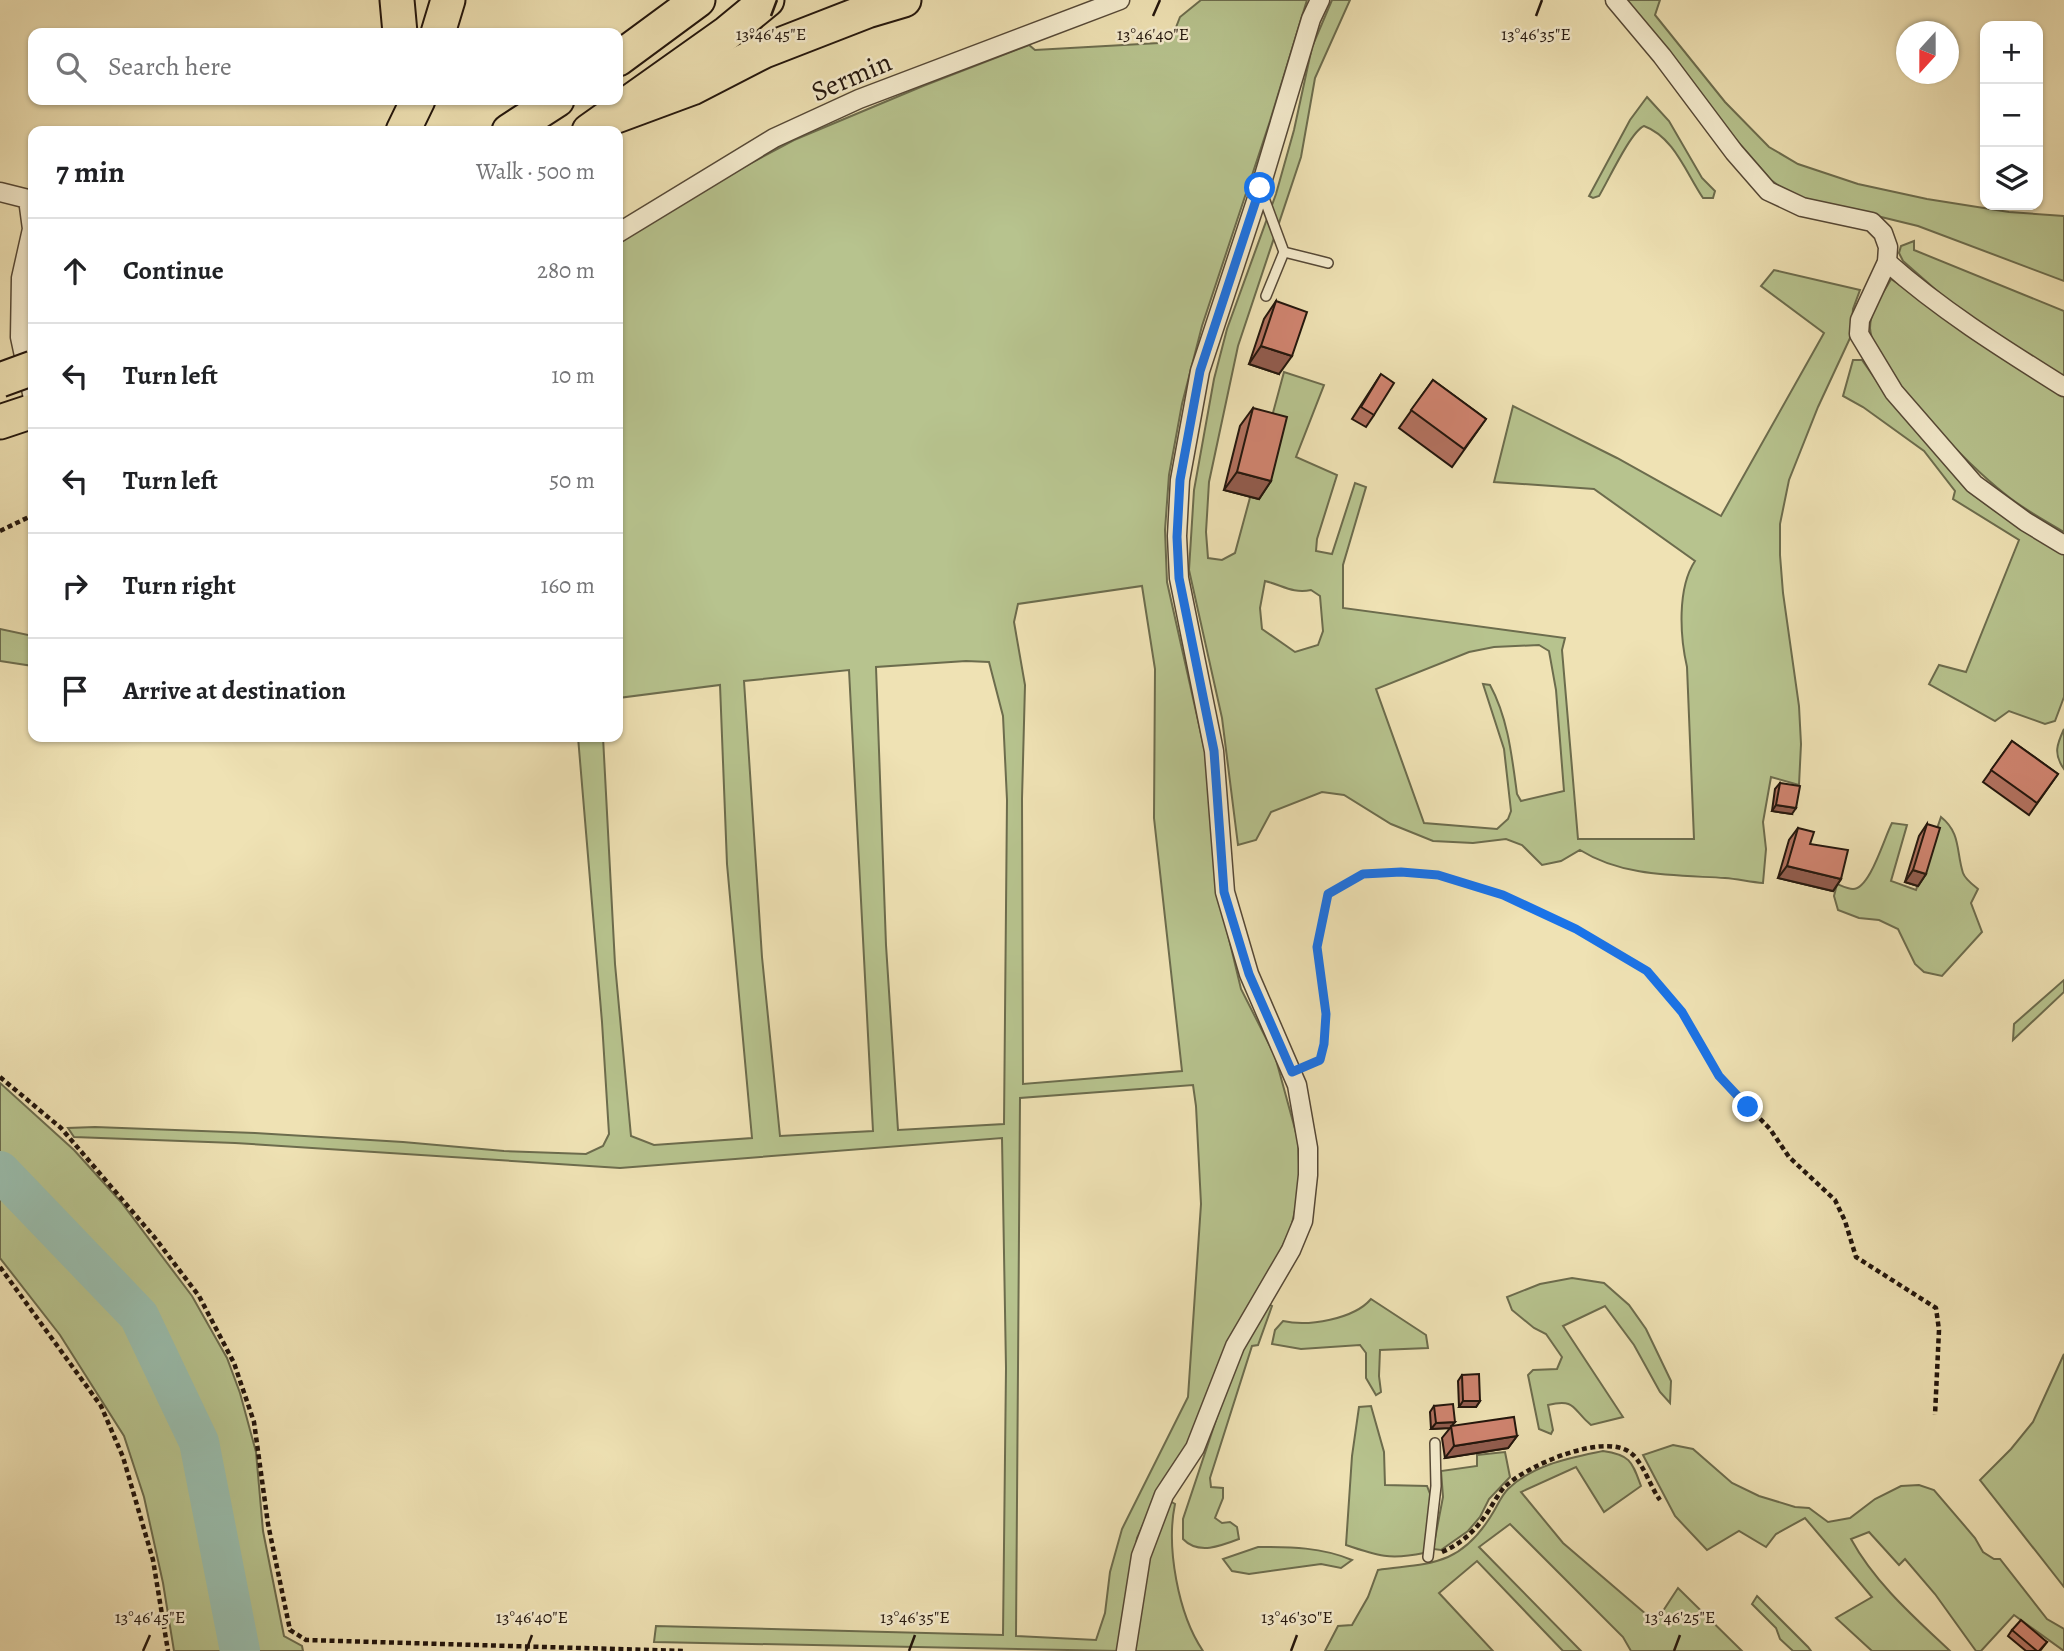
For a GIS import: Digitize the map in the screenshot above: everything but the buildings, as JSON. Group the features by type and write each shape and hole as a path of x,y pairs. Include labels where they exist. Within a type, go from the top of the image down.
{"highway":[{"path":"397,0 400,28"},
{"path":"440,28 449,0"},
{"path":"623,55 698,0"},
{"path":"600,124 727,33 767,0"},
{"path":"600,124 692,88 764,51 867,11 904,0"},
{"path":"383,126 390,105"},
{"path":"405,126 416,105"},
{"path":"517,126 548,105"},
{"path":"0,380 28,370"},
{"path":"0,422 28,413"}],"street":[{"name":"Sermin","path":"623,230 774,138 859,99 1120,0"},
{"path":"1126,1651 1141,1556 1164,1495 1195,1448 1235,1346 1291,1250 1303,1221 1308,1148 1297,1085 1249,974 1224,892 1214,751 1179,578 1177,537 1180,480 1200,371 1260,188 1311,19 1320,0"},
{"path":"1615,0 1662,56 1734,152 1768,191 1802,207 1872,222 1883,233 1888,247 1887,262 1860,320 1859,334 1894,392 1973,484 2064,545"},
{"path":"0,192 28,199"},
{"path":"28,247 21,278 20,337 28,375"},
{"path":"1887,262 1916,288 2064,387"}],"lane":[{"path":"1260,188 1284,252 1266,296"},
{"path":"1284,252 1328,263"},
{"path":"1428,1557 1436,1486 1435,1443"}],"path":[{"path":"0,531 28,518"},
{"path":"1292,1072 1320,1060 1324,1044 1326,1014 1317,947 1328,894 1363,874 1401,872 1438,875 1503,895 1576,929 1647,971 1682,1012 1719,1076 1770,1129 1789,1157 1835,1200 1845,1221 1856,1257 1936,1308 1939,1330 1935,1415"},
{"path":"0,1077 61,1128 155,1238 199,1296 234,1363 254,1422 268,1524 290,1630 306,1640 683,1651"},
{"path":"0,1268 101,1406 123,1457 153,1560 168,1651"},
{"path":"1428,1557 1455,1547 1470,1535 1507,1484 1534,1467 1572,1452 1604,1447 1625,1448 1636,1457 1660,1500"}],"green space":[{"path":"1201,0 1307,0 1202,326 1182,404 1169,475 1165,530 1167,582 1206,756 1224,918 1241,989 1275,1056 1298,1140 1300,1188 1291,1228 1178,1467 1158,1492 1137,1538 1119,1651 654,1642 656,1626 1003,1635 1006,1368 1002,1138 620,1168 235,1143 74,1137 68,1128 255,1133 504,1151 586,1154 603,1146 609,1134 578,742 603,742 615,964 631,1136 654,1145 752,1138 727,864 720,685 623,697 623,241 703,189 794,140 1029,45 1035,50 1159,43 1173,35 1180,17","holes":["1142,586 1155,669 1154,818 1182,1071 1023,1084 1022,799 1025,685 1014,622 1018,604","989,662 1003,716 1007,800 1004,1124 898,1130 886,945 876,667","849,670 873,1131 780,1136 762,957 744,681","1193,1085 1201,1204 1188,1397 1122,1529 1110,1572 1105,1613 1096,1640 1016,1636 1020,1098"]},
{"path":"1332,0 1350,0 1315,78 1301,157 1238,346 1209,482 1206,532 1208,558 1222,560 1235,553 1284,372 1324,385 1296,457 1337,475 1317,539 1316,551 1332,554 1355,483 1366,487 1343,565 1343,608 1565,638 1562,650 1578,839 1694,839 1687,667 1682,613 1685,585 1695,561 1594,489 1494,482 1513,406 1617,458 1721,516 1824,333 1761,286 1774,270 1860,290 1853,309 1851,336 1818,407 1789,480 1780,524 1783,593 1799,706 1801,744 1799,785 1771,777 1763,822 1766,849 1763,883 1632,870 1597,859 1580,850 1561,861 1542,865 1522,845 1506,839 1473,843 1433,841 1391,824 1344,795 1322,792 1271,812 1256,840 1238,845 1222,718 1189,570 1194,490 1214,379 1227,329 1276,194 1294,130 1312,47","holes":["1265,581 1293,590 1311,590 1320,596 1323,631 1318,645 1295,652 1262,629 1260,608","1539,645 1549,651 1556,690 1564,791 1521,801 1517,794 1501,711 1490,685 1483,684 1504,749 1511,811 1508,819 1497,829 1424,823 1376,689 1469,652 1494,647"]},
{"path":"1625,0 1660,0 1655,15 1725,102 1769,147 1798,164 1858,184 1980,207 1980,210 2064,216 2064,281 1918,226 1791,195 1771,180"},
{"path":"1647,97 1669,121 1702,178 1715,191 1713,198 1703,198 1671,147 1654,131 1644,126 1626,146 1599,196 1589,196 1630,120"},
{"path":"1914,241 1914,250 2064,311 2064,380 1952,304 1903,261 1899,253 1901,246"},
{"path":"1891,279 2064,394 2064,532 1989,481 1926,417 1887,368 1875,346 1870,328 1875,309"},
{"path":"1853,360 1862,360 1888,397 1967,490 1995,511 2064,553 2064,697 2055,721 2045,724 2009,711 1995,721 1929,684 1939,665 1966,672 2019,540 1953,499 1955,491 1924,451 1863,407 1843,396"},
{"path":"0,629 28,635 28,665 0,661"},
{"path":"2064,729 2064,769 2058,759 2057,749"},
{"path":"1941,817 1955,836 1964,875 1978,889 1971,903 1982,932 1942,976 1924,972 1915,964 1898,929 1879,920 1859,918 1838,910 1834,896 1837,884 1853,889 1865,881 1892,823 1907,825 1891,881 1916,890"},
{"path":"2064,980 2064,992 2013,1040 2014,1024"},
{"path":"0,1083 74,1150 121,1202 192,1296 227,1358 240,1393 256,1452 263,1531 284,1636 302,1646 303,1651 250,1651 211,1453 184,1378 158,1332 98,1252 0,1156"},
{"path":"0,1183 92,1275 140,1345 180,1428 202,1503 228,1651 174,1651 163,1583 144,1497 124,1436 60,1335 0,1258"},
{"path":"1572,1278 1604,1283 1629,1305 1646,1329 1671,1381 1670,1403 1660,1392 1634,1345 1605,1306 1563,1326 1623,1417 1591,1425 1569,1404 1557,1403 1548,1405 1553,1430 1551,1434 1539,1429 1528,1375 1533,1370 1557,1369 1562,1357 1546,1334 1512,1310 1507,1297 1540,1284"},
{"path":"1371,1299 1426,1335 1428,1348 1380,1350 1381,1392 1376,1395 1366,1378 1366,1353 1360,1345 1301,1349 1272,1344 1275,1330 1283,1321 1305,1323 1330,1320 1354,1312"},
{"path":"1267,1303 1272,1306 1258,1345 1252,1346 1210,1478 1211,1487 1223,1488 1223,1498 1215,1518 1237,1527 1239,1539 1210,1548 1196,1547 1183,1539 1183,1519 1244,1344"},
{"path":"2064,1354 2064,1587 1980,1480 2033,1422"},
{"path":"1371,1406 1384,1452 1385,1485 1427,1486 1432,1499 1424,1553 1384,1556 1346,1545 1352,1456 1359,1407"},
{"path":"1673,1445 1693,1449 1732,1483 1759,1496 1795,1507 1809,1508 1828,1522 1850,1518 1875,1499 1901,1486 1919,1485 1934,1490 1975,1538 1983,1552 1994,1559 2000,1559 2047,1619 2064,1629 2064,1651 2014,1615 1981,1651 1976,1651 1935,1594 1905,1559 1899,1565 1869,1532 1851,1539 1861,1555 1896,1599 1950,1651 1872,1651 1836,1618 1872,1597 1805,1518 1776,1534 1766,1547 1739,1531 1707,1550 1675,1516 1643,1455"},
{"path":"1603,1451 1629,1461 1641,1486 1604,1512 1576,1467 1521,1492 1563,1543 1647,1615 1661,1614 1678,1588 1742,1651 1631,1651 1623,1637 1510,1524 1479,1547 1581,1651 1563,1651 1477,1561 1439,1593 1493,1651 1325,1651 1338,1626 1352,1625 1368,1597 1378,1570 1431,1563 1448,1557 1480,1532 1504,1494 1518,1480 1553,1463"},
{"path":"1505,1452 1510,1477 1489,1499 1480,1517 1468,1531 1441,1550 1433,1549 1443,1497 1441,1471 1477,1466 1477,1455"},
{"path":"1168,1500 1175,1504 1172,1540 1176,1580 1187,1618 1203,1651 1131,1651 1145,1569"},
{"path":"1258,1547 1317,1550 1352,1560 1341,1568 1321,1564 1249,1574 1232,1571 1223,1559"},
{"path":"1757,1596 1811,1651 1793,1651 1780,1639 1776,1628 1752,1604"}],"waterway":[{"path":"0,1171 139,1316 199,1442 240,1651"}],"route":[{"path":"1260,188 1200,371 1180,480 1177,537 1179,578 1214,751 1224,892 1249,974 1292,1072 1320,1060 1324,1044 1326,1014 1317,947 1328,894 1363,874 1401,872 1438,875 1503,895 1576,929 1647,971 1682,1012 1719,1076 1748,1107"}]}
